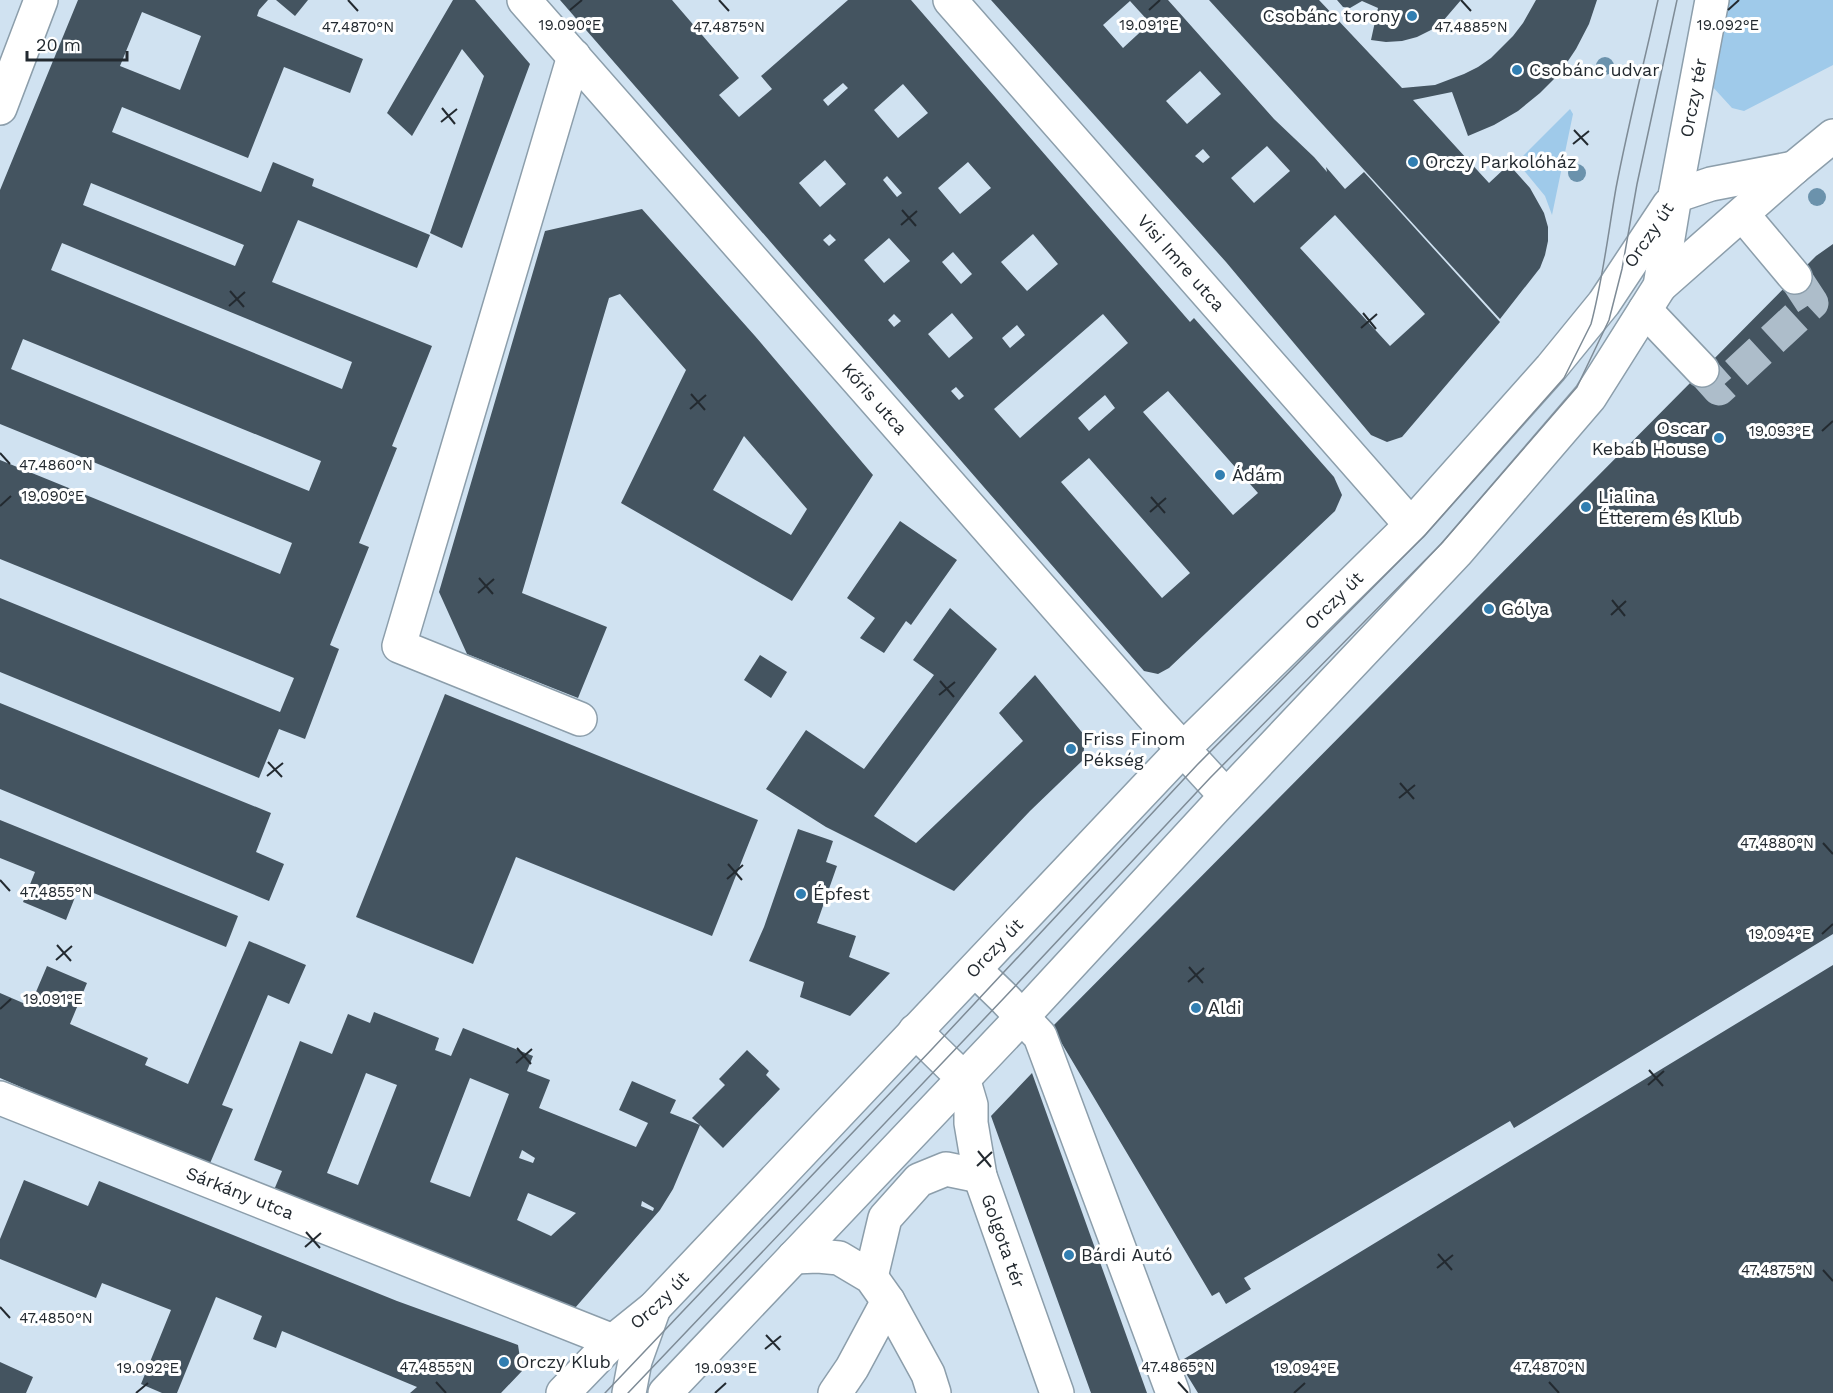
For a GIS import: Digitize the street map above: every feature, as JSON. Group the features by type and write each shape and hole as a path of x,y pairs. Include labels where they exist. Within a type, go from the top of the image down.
{"street":[{"path":"0,108 13,34 41,0"},
{"name":"Kőris utca","path":"524,0 1226,796"},
{"name":"Visi Imre utca","path":"950,0 1411,525"},
{"name":"Orczy tér","path":"1675,196 1712,0"},
{"path":"574,56 399,646 580,718"},
{"path":"1702,370 1653,298 1794,168 1833,136"},
{"path":"1675,196 1711,184 1794,168"},
{"path":"1675,196 1743,215 1795,277"},
{"name":"Orczy út","path":"563,1393 613,1341 654,1308 1183,749 1411,525 1551,368 1604,303 1675,196"},
{"name":"Orczy út","path":"669,1391 1471,536 1590,397 1653,298 1675,196"},
{"path":"975,970 1040,1036 1173,1393"},
{"path":"915,1031 963,1078"},
{"name":"Golgota tér","path":"963,1078 971,1105 971,1123 980,1176 1057,1393"},
{"name":"Sárkány utca","path":"0,1098 613,1341"},
{"path":"849,1385 880,1289 885,1218 919,1180 946,1169 980,1176"},
{"path":"794,1257 839,1258 880,1289 928,1374 934,1393"},
{"path":"629,1393 635,1361 654,1308"}],"shaded area":[{"path":"1728,0 1833,0 1833,65 1744,111 1732,108 1711,85"},
{"path":"1570,109 1573,114 1552,215 1545,196 1517,162"}],"building":[{"path":"78,0 268,0 257,16 363,59 350,93 284,67 248,158 122,107 112,132 261,192 273,162 314,179 312,186 430,235 417,268 298,220 272,282 432,346 392,446 397,448 359,543 369,547 330,645 339,649 305,739 279,729 259,778 0,672 0,598 280,712 294,678 0,559 0,460 280,574 292,543 0,424 0,190","holes":["142,12 201,36 180,90 120,66","91,183 244,245 235,266 83,205","62,243 352,362 342,389 51,270","23,339 321,461 309,491 11,369"]},
{"path":"276,0 308,0 295,16"},
{"path":"453,0 475,0 530,64 462,248 430,233 484,76 462,49 412,136 387,113"},
{"path":"560,0 672,0 739,78 719,95 739,117 772,89 761,76 848,0 911,0 1190,322 1194,318 1334,477 1342,495 1335,511 1169,668 1158,674 1144,671","holes":["843,83 848,88 828,106 823,100","903,84 928,113 898,138 874,110","825,160 846,184 820,207 799,183","968,162 991,188 960,214 938,188","887,176 902,193 897,197 883,180","830,234 836,240 829,246 823,240","1033,234 1058,264 1027,291 1001,262","889,238 910,261 884,283 864,260","953,252 972,274 961,284 942,262","952,313 973,338 949,358 928,334","894,314 901,321 894,327 888,320","1103,314 1128,343 1020,438 994,409","1017,325 1025,335 1010,348 1002,338","956,387 964,396 959,400 951,391","1168,391 1258,493 1233,515 1143,412","1105,395 1115,408 1089,431 1078,418","1089,458 1190,573 1162,598 1061,482"]},
{"path":"991,0 1168,0 1274,119 1327,172 1326,167 1345,189 1364,172 1500,322 1402,437 1387,442 1371,435 1226,262","holes":["1130,1 1150,23 1123,48 1103,25","1200,71 1221,94 1187,124 1166,101","1267,146 1290,171 1254,203 1231,178","1203,149 1210,157 1203,163 1195,156","1335,215 1425,314 1390,346 1300,248"]},
{"name":"Orczy Parkolóház","path":"1209,0 1319,0 1402,88 1435,85 1478,67 1491,58 1513,36 1536,0 1597,0 1589,24 1560,73 1518,111 1494,125 1468,136 1452,92 1413,100 1489,183 1504,169 1499,163 1504,159 1530,188 1544,213 1548,227 1548,241 1540,268 1500,319"},
{"name":"Csobánc torony","path":"1337,0 1461,0 1443,21 1431,30 1402,41 1386,42 1371,40 1378,8 1362,1 1350,8 1343,7"},
{"path":"642,209 755,336 873,475 792,601 621,503 686,370 620,294 609,298 522,593 607,627 578,698 467,654 439,592 545,231","holes":["744,436 807,509 791,535 713,490"]},
{"path":"1833,244 1833,934 1514,1128 1510,1121 1244,1278 1251,1289 1226,1304 1219,1292 1212,1296 1052,1027 1795,277 1816,256"},
{"path":"900,521 957,560 911,625 906,621 884,653 860,638 875,618 847,598"},
{"path":"950,608 997,649 874,816 916,843 1023,741 999,713 1035,675 1085,736 1083,760 1030,811 954,891 826,827 766,789 806,730 864,769 934,675 913,660"},
{"path":"760,655 787,672 771,698 744,680"},
{"path":"445,694 758,820 712,936 516,857 473,964 356,917"},
{"path":"0,703 271,813 256,852 284,864 269,901 0,789"},
{"path":"0,820 238,916 226,947 79,887 66,920 23,902 35,872 0,858"},
{"path":"798,829 833,841 826,862 837,866 817,923 856,936 849,957 890,973 850,1016 800,997 804,982 749,961 764,927"},
{"path":"249,941 306,965 289,1004 268,995 222,1105 233,1109 208,1168 0,1078 0,993 30,1006 47,966 87,983 70,1024 148,1058 145,1065 188,1084"},
{"path":"1833,965 1833,1393 1198,1393 1179,1362"},
{"path":"374,1012 439,1038 435,1050 451,1056 463,1028 533,1056 527,1071 550,1080 539,1108 636,1147 648,1123 619,1110 632,1081 676,1100 670,1113 700,1125 673,1189 660,1210 575,1308 564,1311 271,1197 282,1171 254,1160 300,1041 332,1054 348,1014 370,1023","holes":["366,1073 397,1085 358,1185 327,1173","470,1078 509,1094 470,1197 430,1182","522,1150 535,1158 533,1163 519,1158","528,1193 576,1213 551,1236 517,1220","642,1201 654,1208 653,1211 641,1206"]},
{"path":"747,1050 769,1071 766,1075 780,1089 723,1148 692,1118 725,1085 719,1079"},
{"name":"Bárdi Autó","path":"1032,1073 1147,1393 1091,1393 991,1116"},
{"path":"24,1180 88,1206 99,1181 397,1301 518,1345 522,1371 501,1393 410,1393 417,1387 282,1331 276,1348 253,1339 262,1316 216,1297 177,1393 162,1393 141,1384 171,1310 102,1283 96,1298 0,1259 0,1239"},
{"path":"0,1362 33,1377 26,1393 0,1393"}],"tunnel":[{"path":"1702,370 1719,389 1812,303 1795,277"}],"tram line":[{"path":"605,1393 933,1048 1197,765 1426,534 1564,378 1591,324 1616,188 1658,0"},
{"path":"628,1393 1210,778 1441,544 1577,387 1609,320 1622,269 1637,184 1677,0"}],"place":[{"name":"Csobánc torony","path":"1412,16"},
{"name":"Csobánc udvar","path":"1517,70"},
{"name":"Orczy Parkolóház","path":"1413,162"},
{"name":"Oscar Kebab House","path":"1719,438"},
{"name":"Ádám","path":"1220,475"},
{"name":"Lialina Étterem és Klub","path":"1586,507"},
{"name":"Gólya","path":"1489,609"},
{"name":"Friss Finom Pékség","path":"1071,749"},
{"name":"Épfest","path":"801,894"},
{"name":"Aldi","path":"1196,1008"},
{"name":"Bárdi Autó","path":"1069,1255"},
{"name":"Orczy Klub","path":"504,1362"}]}
